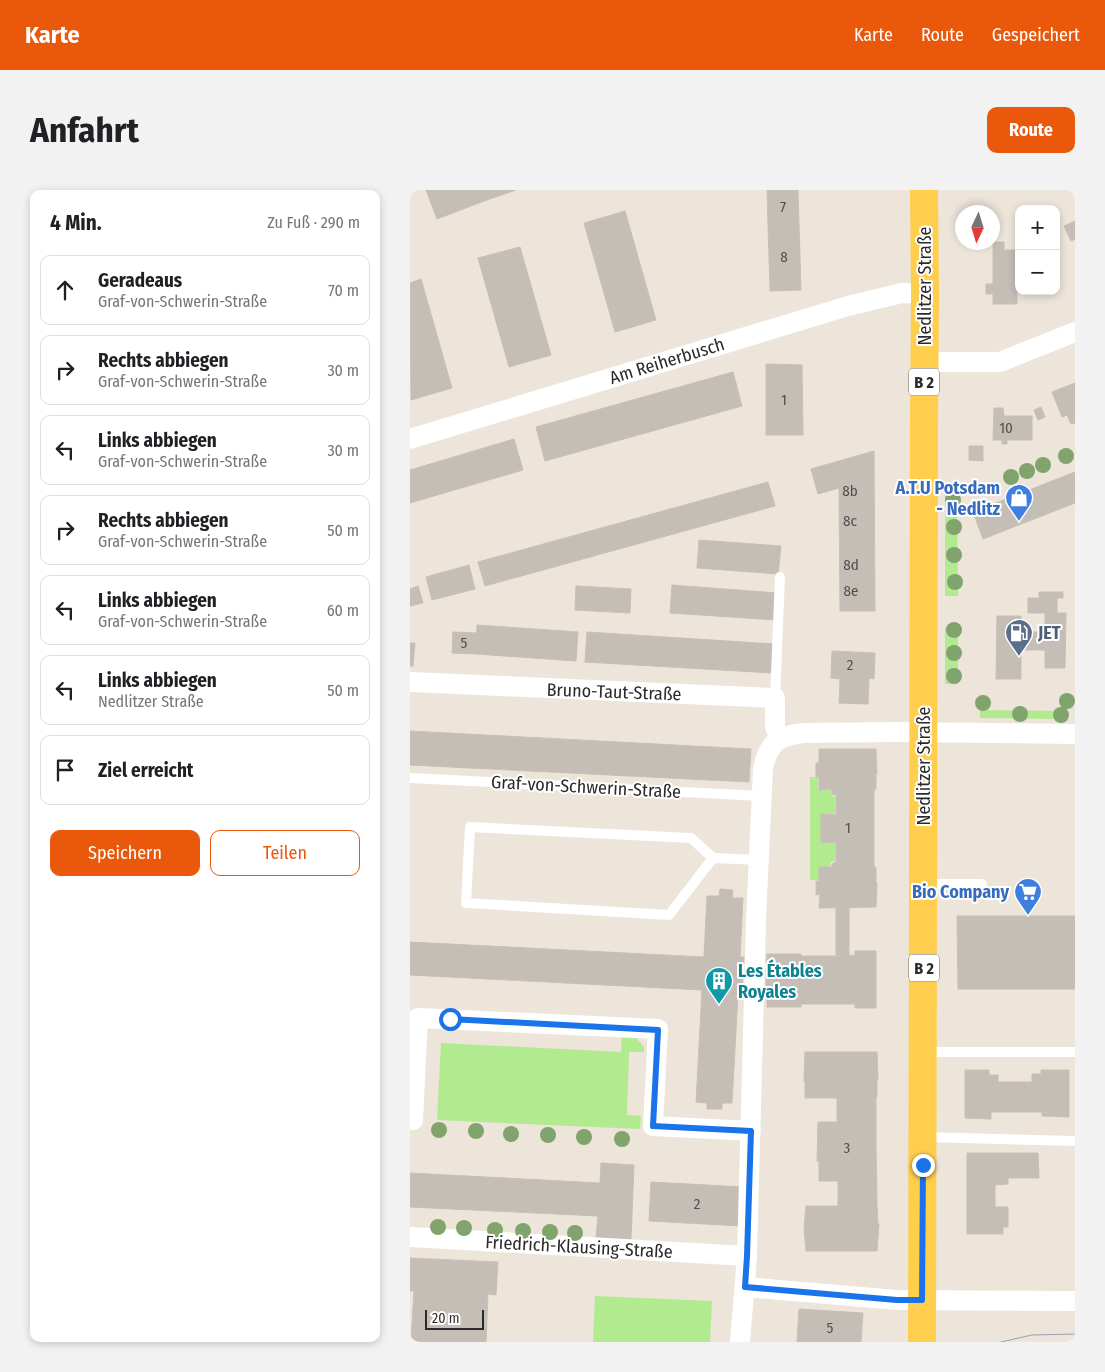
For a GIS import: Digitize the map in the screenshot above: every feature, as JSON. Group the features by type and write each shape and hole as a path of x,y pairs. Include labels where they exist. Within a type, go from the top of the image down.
{"main road":[{"name":"Nedlitzer Straße","path":"922,1342 924,362 926,294 924,190"}],"street":[{"name":"Am Reiherbusch","path":"410,439 848,306 902,293 926,294"},
{"path":"924,362 1000,362 1075,332"},
{"name":"Bruno-Taut-Straße","path":"410,682 775,698"},
{"path":"775,698 774,727 780,739"},
{"path":"740,1342 747,1256 756,920 763,768 766,756 772,746 780,739 791,734 803,733 1075,734"},
{"path":"413,1120 418,1018 658,1030 653,1126 751,1131"},
{"name":"Friedrich-Klausing-Straße","path":"410,1237 747,1256"},
{"path":"745,1287 897,1300 1075,1301"}],"lane":[{"path":"775,698 780,577"},
{"name":"Graf-von-Schwerin-Straße","path":"410,778 762,796"},
{"path":"713,858 669,915 466,903 470,827 691,838 713,858 759,860"},
{"path":"924,884 982,884"},
{"path":"924,1052 1075,1052"},
{"path":"923,1137 1075,1141"}],"green space":[{"path":"945,487 957,487 958,596 945,596"},
{"path":"945,627 958,627 958,684 945,684"},
{"path":"980,710 1064,711 1064,719 980,718"},
{"path":"810,777 818,777 818,790 830,790 831,794 835,797 835,814 821,814 821,843 836,843 835,861 831,862 830,867 819,867 819,880 810,880"},
{"path":"622,1037 635,1037 644,1047 644,1052 629,1052 627,1115 641,1116 640,1129 437,1120 441,1043 621,1052"},
{"path":"595,1296 712,1301 710,1342 593,1342"}],"building":[{"path":"426,190 483,190 487,200 437,219"},
{"path":"483,190 516,190 487,200"},
{"path":"767,190 798,190 799,224 768,225"},
{"path":"625,211 656,320 615,332 584,223"},
{"path":"1075,221 1075,239 1071,241 1064,226"},
{"path":"799,224 801,290 770,291 768,225"},
{"path":"1000,242 1004,242 1004,250 1015,250 1015,276 993,276 993,250 1000,250"},
{"path":"520,247 551,355 509,367 478,258"},
{"path":"993,276 1015,276 1017,304 993,304 993,294 986,294 986,284 993,284"},
{"path":"421,279 452,388 411,400 410,283"},
{"path":"766,364 802,365 803,435 766,435"},
{"path":"733,372 742,406 545,461 536,427"},
{"path":"1075,383 1075,423 1071,424 1067,415 1062,417 1052,392"},
{"path":"1041,407 1045,417 1038,420 1034,410"},
{"path":"994,408 1003,408 1004,416 1020,416 1020,440 1007,440 1007,444 1002,444 1002,440 993,440"},
{"path":"1020,416 1032,416 1032,440 1020,440"},
{"path":"514,439 523,470 410,503 410,470"},
{"path":"969,446 983,446 983,461 969,460"},
{"path":"874,451 875,611 840,611 839,488 818,494 811,469"},
{"path":"1075,472 1075,503 983,539 973,512"},
{"path":"768,482 775,506 485,586 478,562"},
{"path":"699,540 781,546 778,574 697,568"},
{"path":"469,565 475,589 432,600 426,577"},
{"path":"672,585 777,593 775,620 670,613"},
{"path":"418,586 423,603 410,606 410,589"},
{"path":"576,586 631,589 630,613 575,610"},
{"path":"1039,592 1063,592 1063,598 1057,598 1057,613 1066,613 1065,668 1045,668 1045,613 1028,613 1028,598 1039,598"},
{"path":"997,616 1021,616 1021,632 1045,632 1045,650 1021,650 1021,679 996,679"},
{"path":"477,625 578,632 576,661 476,654"},
{"path":"453,632 477,633 476,654 452,653"},
{"path":"587,632 774,644 772,673 585,662"},
{"path":"410,643 415,643 413,666 410,666"},
{"path":"832,651 875,653 874,679 869,678 868,704 839,703 840,679 831,678"},
{"path":"410,731 751,749 749,782 410,765"},
{"path":"819,749 876,749 874,867 876,867 877,883 876,907 819,908 820,894 816,895 816,881 819,881 819,867 832,867 832,864 836,862 836,842 821,843 821,814 836,815 836,795 832,794 831,789 819,790 819,776 816,777 816,763 819,763"},
{"name":"Les Étables Royales","path":"720,889 733,890 732,898 743,898 740,957 744,957 742,994 738,994 732,1103 722,1103 722,1109 707,1109 707,1103 696,1102 702,990 410,975 410,942 704,957 707,896 719,896"},
{"path":"836,907 849,907 849,956 836,955"},
{"path":"957,916 1075,916 1075,989 958,989"},
{"path":"855,951 876,951 876,1008 855,1008 855,1004 801,1004 801,1007 767,1007 767,954 849,956 855,955"},
{"path":"805,1052 877,1052 876,1143 879,1224 877,1251 806,1251 804,1229 806,1206 838,1206 838,1181 819,1181 819,1161 817,1161 818,1122 837,1122 837,1098 805,1098"},
{"path":"965,1070 989,1070 989,1075 998,1075 998,1082 1032,1082 1032,1074 1041,1074 1041,1070 1069,1070 1069,1117 1042,1116 1042,1112 991,1112 991,1119 965,1118"},
{"path":"967,1153 1038,1153 1039,1178 1008,1178 1008,1184 995,1185 995,1207 1008,1207 1008,1227 1003,1227 1003,1234 967,1234"},
{"path":"601,1163 634,1165 631,1239 596,1237 598,1216 410,1207 410,1173 600,1183"},
{"path":"651,1182 744,1187 742,1226 649,1221"},
{"path":"410,1258 498,1262 496,1295 488,1294 486,1342 411,1342 414,1291 410,1291"},
{"path":"799,1309 863,1313 861,1342 797,1342"}],"tram line":[{"path":"1001,1342 1032,1335 1075,1334"}],"place":[{"name":"A.T.U Potsdam - Nedlitz","path":"1019,522"},
{"name":"JET","path":"1019,657"},
{"name":"Bio Company","path":"1028,916"},
{"name":"Les Étables Royales","path":"719,1005"}],"route":[{"path":"450,1019 658,1030 653,1126 751,1131 745,1287 897,1300 922,1300 923,1165"}]}
